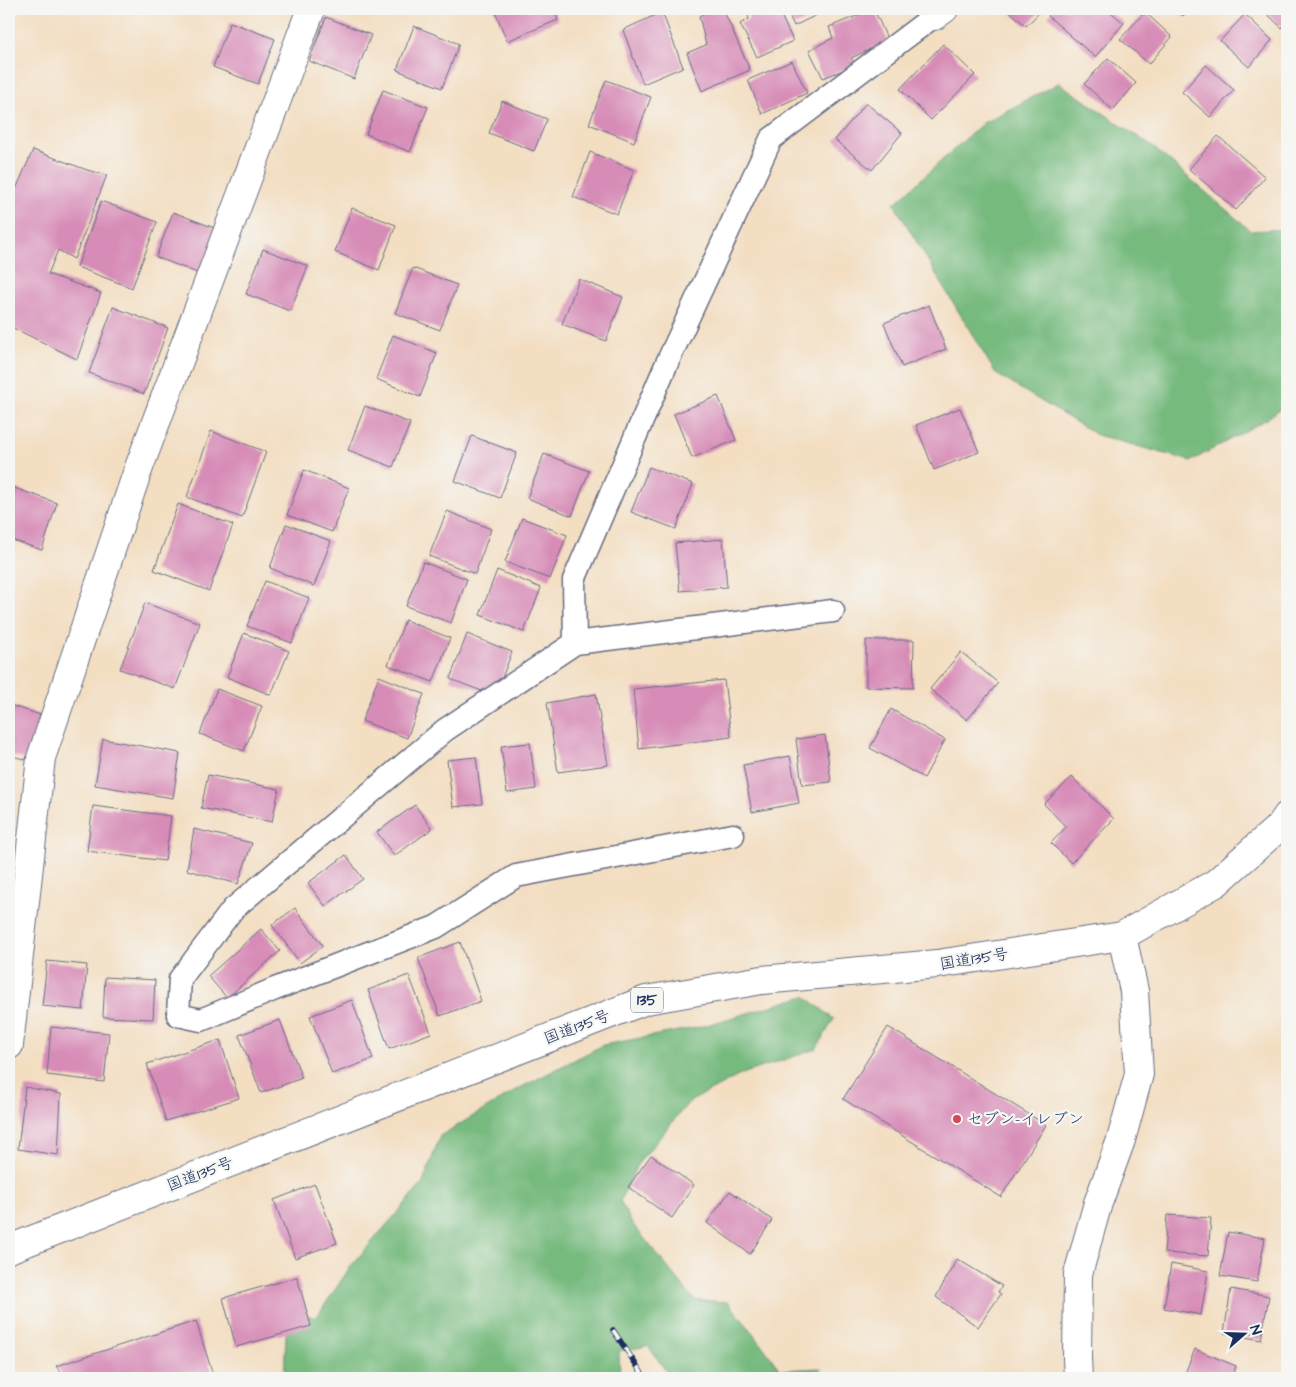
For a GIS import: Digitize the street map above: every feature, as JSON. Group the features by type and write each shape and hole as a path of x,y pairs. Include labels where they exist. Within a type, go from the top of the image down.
{"main road":[{"path":"9,1045 41,758 138,470 311,9"},
{"name":"国道135号","path":"9,1249 646,1000 762,980 937,964 1122,936 1216,883 1280,826 1287,816"},
{"path":"1078,1378 1078,1274 1098,1202 1122,1140 1139,1074 1134,990 1122,936"}],"lane":[{"path":"575,643 574,580 666,365 772,139 939,13"},
{"path":"733,836 516,876 436,927 275,989 201,1020 178,1015 180,979 233,908 445,730 575,643 833,611"}],"green space":[{"path":"1059,83 1153,147 1251,231 1287,229 1287,403 1267,419 1191,461 1097,435 996,374 894,204 983,123"},
{"path":"805,996 834,1019 816,1049 742,1074 689,1102 637,1165 620,1201 631,1222 694,1300 728,1302 780,1370 821,1368 822,1378 671,1378 648,1346 619,1351 620,1378 267,1378 284,1373 286,1335 295,1311 316,1318 351,1266 423,1183 440,1136 520,1088 603,1045 700,1027"}],"building":[{"path":"494,9 554,9 558,20 507,41"},
{"path":"714,9 723,9 750,70 702,91 687,53 706,45 699,16"},
{"path":"746,9 778,9 793,41 757,57 740,24 749,19"},
{"path":"786,9 829,9 794,26"},
{"path":"874,9 888,41 851,58 856,65 823,78 809,50 833,38 829,27"},
{"path":"1007,9 1043,9 1026,26"},
{"path":"1054,9 1107,9 1124,23 1095,57 1048,16"},
{"path":"1175,9 1190,9 1183,16"},
{"path":"1262,9 1287,9 1287,22 1282,28"},
{"path":"662,12 683,67 643,84 623,30"},
{"path":"1145,12 1172,37 1149,64 1120,39"},
{"path":"1245,14 1272,40 1249,67 1220,41"},
{"path":"326,17 371,35 354,79 309,61"},
{"path":"230,22 275,39 258,84 213,67"},
{"path":"414,26 459,44 442,88 397,70"},
{"path":"943,44 975,75 931,120 900,89"},
{"path":"1108,58 1136,83 1113,110 1084,84"},
{"path":"792,61 807,93 762,114 748,80"},
{"path":"1206,65 1234,90 1210,117 1182,92"},
{"path":"606,80 651,97 634,142 589,124"},
{"path":"383,90 428,107 410,152 366,134"},
{"path":"502,101 547,119 534,151 489,133"},
{"path":"866,103 902,133 872,170 835,140"},
{"path":"1218,136 1265,177 1236,210 1189,169"},
{"path":"33,150 87,170 107,175 74,259 58,250 48,274 101,293 77,359 9,326 9,205"},
{"path":"590,152 634,170 617,214 573,197"},
{"path":"101,201 157,222 132,288 77,267"},
{"path":"352,208 396,225 379,270 335,252"},
{"path":"173,212 217,229 200,274 156,257"},
{"path":"263,249 308,266 290,311 246,294"},
{"path":"413,268 457,285 440,330 395,313"},
{"path":"579,279 623,297 606,341 562,324"},
{"path":"929,305 946,349 902,367 884,323"},
{"path":"113,307 168,328 144,394 89,373"},
{"path":"393,335 437,353 420,397 376,379"},
{"path":"718,396 736,440 692,458 674,414"},
{"path":"365,406 410,423 393,467 348,450"},
{"path":"960,408 979,452 934,470 916,425"},
{"path":"211,431 266,452 242,518 187,497"},
{"path":"472,436 517,453 500,498 455,481"},
{"path":"544,454 589,471 572,516 527,498"},
{"path":"649,467 693,484 676,529 631,512"},
{"path":"304,470 349,488 332,532 287,515"},
{"path":"9,486 57,503 42,550 9,539"},
{"path":"178,504 233,525 209,591 154,570"},
{"path":"447,511 491,529 475,574 429,556"},
{"path":"522,518 567,535 550,579 505,562"},
{"path":"286,524 331,541 314,586 270,568"},
{"path":"723,539 727,587 680,591 675,543"},
{"path":"423,562 467,579 451,623 406,606"},
{"path":"497,570 541,588 524,632 480,615"},
{"path":"265,581 309,598 292,643 247,626"},
{"path":"145,603 200,623 175,689 120,669"},
{"path":"405,620 450,638 433,682 388,665"},
{"path":"244,633 289,651 271,695 227,677"},
{"path":"467,634 512,652 495,696 450,679"},
{"path":"866,640 914,640 913,688 866,687"},
{"path":"961,652 998,683 967,720 930,689"},
{"path":"379,676 424,694 407,738 362,721"},
{"path":"724,680 731,737 639,749 633,689"},
{"path":"217,689 262,706 244,751 200,734"},
{"path":"596,694 608,765 558,772 547,703"},
{"path":"9,705 41,715 27,760 9,755"},
{"path":"891,709 945,740 924,778 870,748"},
{"path":"825,735 831,782 802,785 796,739"},
{"path":"103,739 180,753 173,798 95,785"},
{"path":"530,743 536,789 507,793 501,746"},
{"path":"790,756 799,803 752,812 743,765"},
{"path":"476,757 482,804 453,807 447,760"},
{"path":"208,775 279,789 272,822 201,808"},
{"path":"1072,777 1114,819 1071,863 1051,843 1066,827 1044,804"},
{"path":"415,805 432,829 394,856 377,832"},
{"path":"93,806 171,816 165,861 87,851"},
{"path":"194,829 252,843 238,884 187,870"},
{"path":"346,855 363,879 325,906 308,883"},
{"path":"295,908 323,946 300,963 272,925"},
{"path":"261,929 280,951 227,998 208,976"},
{"path":"460,942 481,1001 440,1016 418,958"},
{"path":"47,961 87,965 83,1010 42,1006"},
{"path":"409,975 431,1033 389,1049 368,990"},
{"path":"105,977 155,980 153,1019 103,1017"},
{"path":"352,1000 373,1059 332,1074 310,1016"},
{"path":"280,1020 302,1078 261,1093 239,1035"},
{"path":"51,1027 109,1033 104,1082 47,1075"},
{"path":"888,1027 1046,1125 1001,1197 843,1099"},
{"path":"220,1040 239,1098 166,1121 147,1064"},
{"path":"25,1087 61,1094 58,1155 18,1149"},
{"path":"651,1155 694,1185 672,1218 628,1187"},
{"path":"315,1184 337,1243 295,1258 274,1200"},
{"path":"730,1191 772,1220 750,1254 707,1223"},
{"path":"1167,1215 1211,1218 1208,1256 1164,1253"},
{"path":"1228,1232 1265,1238 1257,1282 1220,1276"},
{"path":"957,1259 1002,1286 998,1292 1001,1294 978,1327 936,1297"},
{"path":"1171,1264 1208,1271 1201,1315 1164,1308"},
{"path":"297,1277 311,1326 236,1347 223,1298"},
{"path":"1231,1289 1269,1296 1261,1340 1224,1333"},
{"path":"196,1321 214,1378 65,1378 56,1366"},
{"path":"9,1345 14,1360 9,1362"},
{"path":"1195,1349 1236,1366 1232,1378 1183,1378"}],"railway":[{"path":"613,1330 645,1378"}],"place":[{"name":"セブン-イレブン","path":"957,1119"}]}
